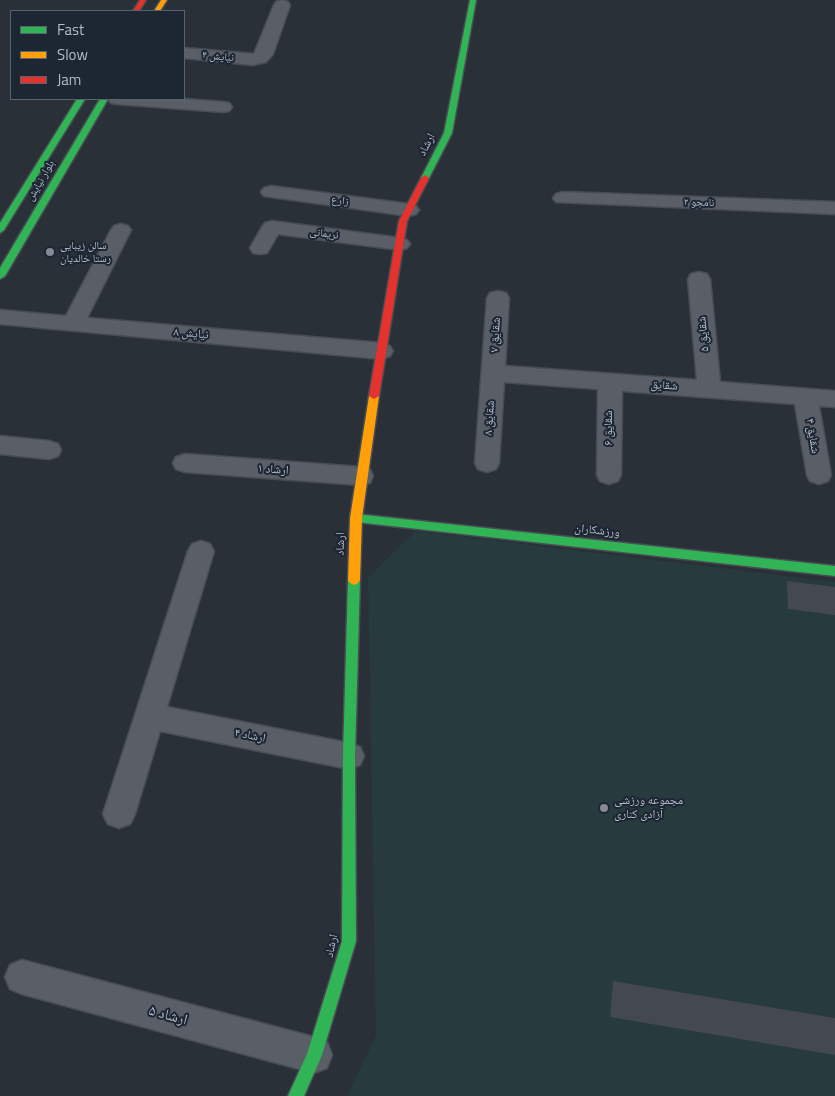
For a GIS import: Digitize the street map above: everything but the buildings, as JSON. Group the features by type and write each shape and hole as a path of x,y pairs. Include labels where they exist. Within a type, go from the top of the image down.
{"street":[{"name":"ارشاد","path":"296,1096 314,1055 349,941 349,756 356,518 361,476 403,221 448,133 473,0"},
{"name":"نیایش ۴","path":"185,54 253,60 260,58 264,54 282,5"},
{"name":"بلوار نیایش","path":"0,230 81,100"},
{"name":"بلوار نیایش","path":"0,276 103,100"},
{"path":"130,100 223,107"},
{"name":"زارع","path":"271,192 410,210"},
{"name":"نامجو ۲","path":"563,198 835,208"},
{"name":"نریمانی","path":"260,248 272,227 400,244"},
{"path":"73,324 122,230"},
{"name":"شقایق ۵","path":"700,279 708,389"},
{"name":"شقایق ۷","path":"493,373 498,298"},
{"name":"نیایش ۸","path":"0,317 382,352"},
{"name":"شقایق","path":"493,373 835,399"},
{"name":"شقایق ۸","path":"487,463 493,373"},
{"name":"شقایق ۶","path":"609,475 610,382"},
{"name":"شقایق ۴","path":"806,397 819,475"},
{"path":"0,445 49,450"},
{"name":"ارشاد ۱","path":"185,464 361,476"},
{"name":"ورزشکاران","path":"356,518 835,571"},
{"path":"119,814 201,551"},
{"name":"ارشاد ۴","path":"150,716 349,756"},
{"name":"ارشاد ۵","path":"22,977 314,1055"}],"green space":[{"name":"مجموعه ورزشی آزادی کناری","path":"416,531 835,582 835,1096 347,1096 376,1035 368,577"}],"traffic: fast":[{"path":"425,178 448,133 473,0"},
{"path":"0,230 80,100"},
{"path":"0,276 103,100"},
{"path":"356,518 835,571"},
{"path":"296,1096 314,1055 349,941 349,756 354,580"}],"traffic: slow":[{"path":"158,10 164,0"},
{"path":"354,580 356,518 374,396"}],"traffic: jam":[{"path":"137,10 143,0"},
{"path":"374,396 403,221 425,178"}],"place":[{"name":"سالن زیبایی رستا خالدیان","path":"50,252"},
{"name":"مجموعه ورزشی آزادی کناری","path":"604,808"}]}
